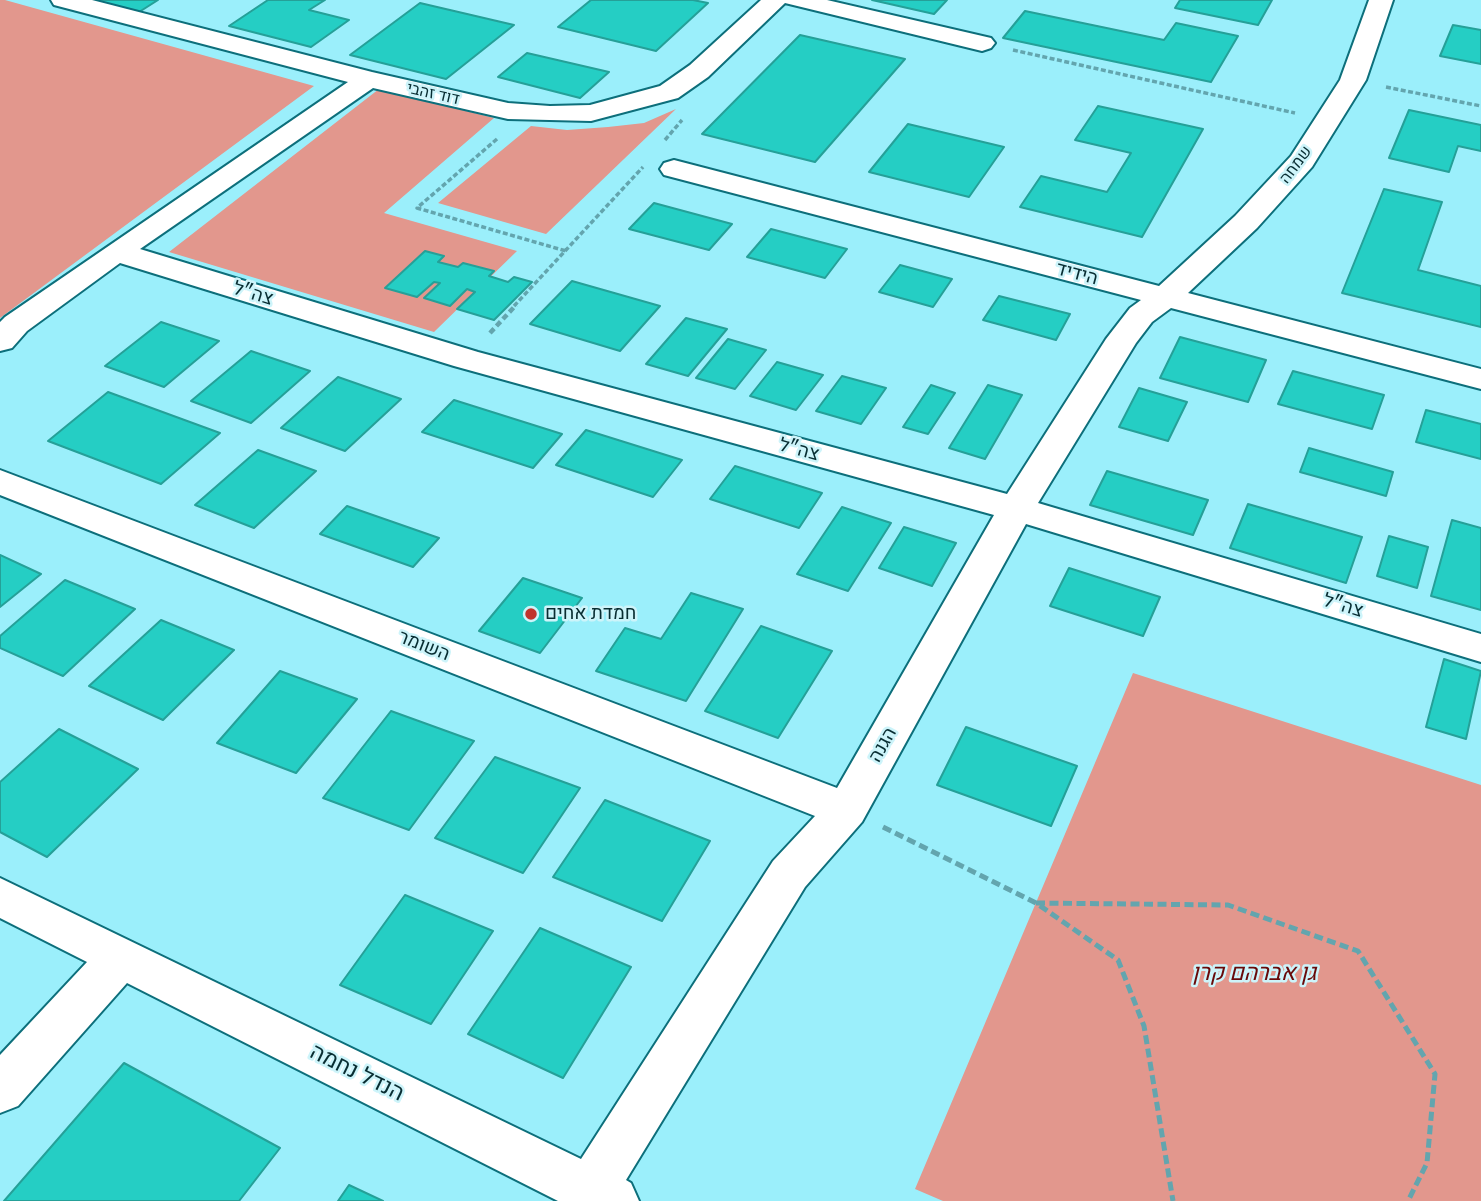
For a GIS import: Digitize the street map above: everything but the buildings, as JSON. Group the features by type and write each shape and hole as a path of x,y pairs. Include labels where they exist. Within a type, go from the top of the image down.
{"street":[{"name":"דוד זהבי","path":"63,0 369,79 508,111 591,113 669,92 699,71 775,0"},
{"path":"795,0 982,43"},
{"name":"שמחה","path":"1165,297 1273,195 1302,161 1353,80 1381,0"},
{"path":"0,341 16,324 116,252 369,79"},
{"name":"הידיד","path":"661,165 1481,379"},
{"name":"צה\"ל","path":"116,252 466,359 1016,509 1481,648"},
{"name":"הגנה","path":"597,1197 789,874 848,810 1016,509 1122,339 1140,314 1165,297"},
{"name":"השומר","path":"0,481 848,810"},
{"name":"הנדל נחמה","path":"0,897 597,1197"},
{"path":"0,1090 121,957"}],"path":[{"path":"982,43 1328,120"},
{"path":"1353,80 1481,106"},
{"path":"466,359 566,251 661,165 693,106 669,92"},
{"path":"528,112 417,208 566,251"},
{"path":"848,810 1036,903 1118,960 1144,1026 1173,1201"},
{"path":"1036,903 1228,905 1358,951 1435,1074 1427,1163 1408,1201"}],"green space":[{"path":"0,0 5,0 314,86 0,318"},
{"path":"379,89 494,118 384,213 517,251 434,332 169,252"},
{"path":"676,109 546,234 438,203 531,126 567,130 644,123"},
{"name":"גן אברהם קרן","path":"1133,673 1481,785 1481,1201 943,1201 915,1189"}],"place":[{"name":"חמדת אחים","path":"531,614"}]}
